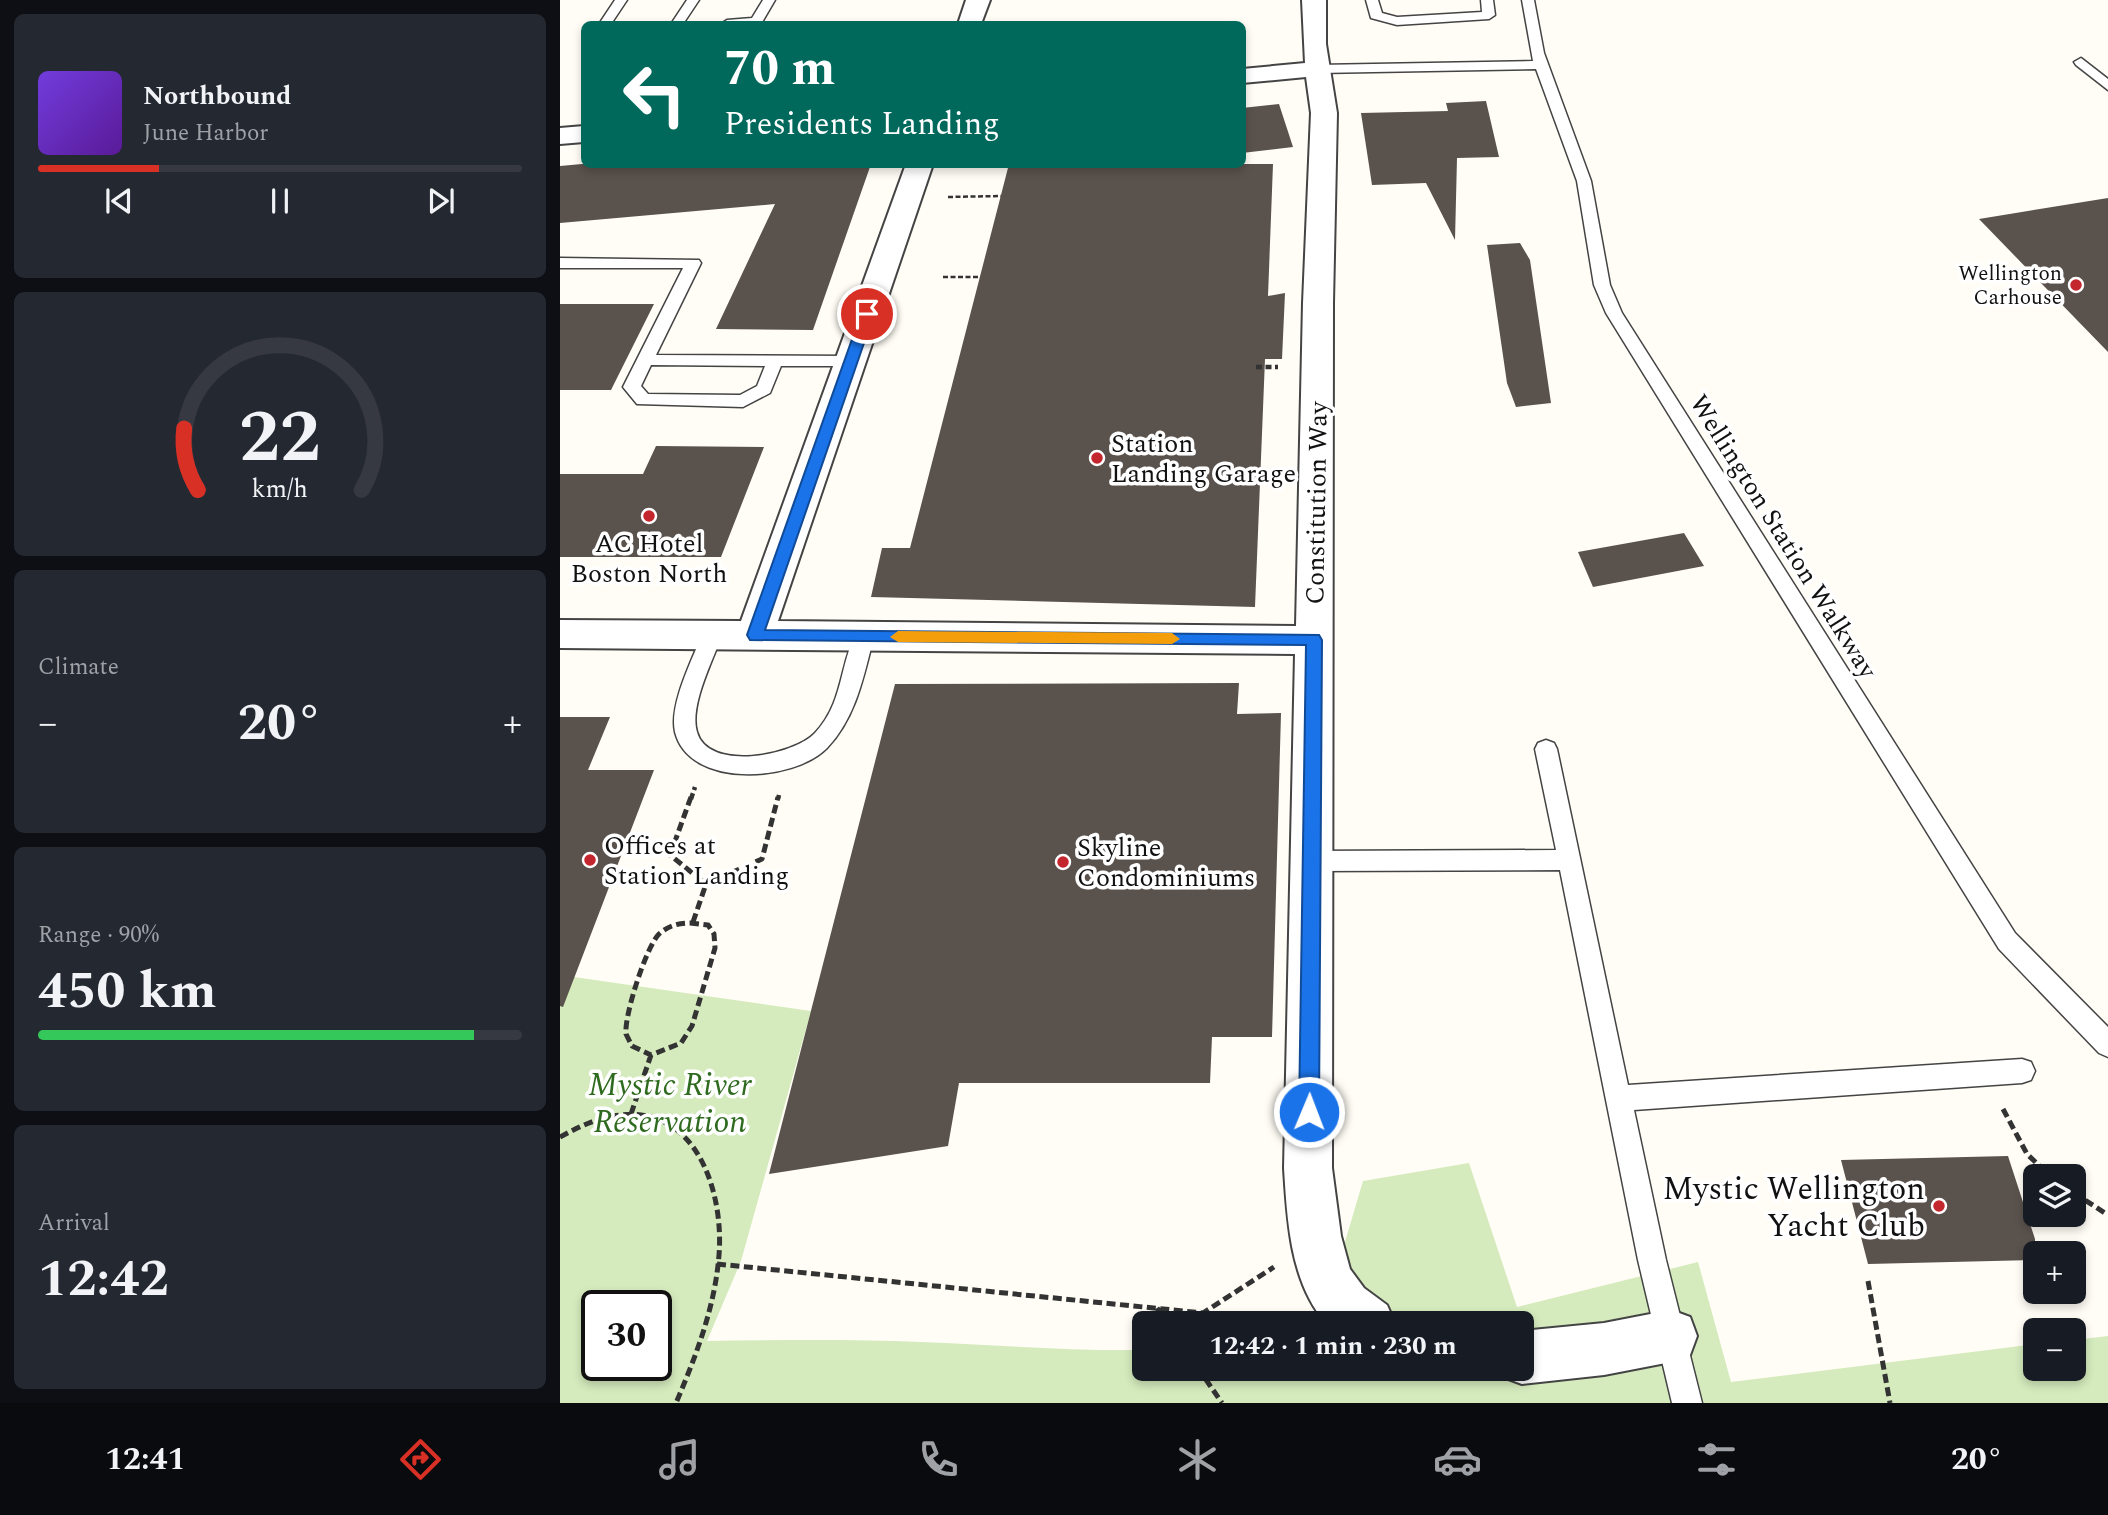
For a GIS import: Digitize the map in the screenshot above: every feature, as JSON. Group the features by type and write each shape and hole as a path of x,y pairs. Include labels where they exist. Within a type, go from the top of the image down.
{"street":[{"path":"971,21 978,0"},
{"name":"Constitution Way","path":"1314,0 1314,44 1324,113 1318,303 1308,1168 1325,1271 1338,1298 1354,1311"},
{"path":"1246,76 1318,69"},
{"path":"560,136 581,134"},
{"path":"755,635 919,168"},
{"path":"560,635 1314,640"},
{"path":"1534,1357 1604,1349 1671,1336"}],"lane":[{"path":"607,21 621,0"},
{"path":"679,21 693,0"},
{"path":"757,21 769,0"},
{"path":"1373,0 1376,15 1389,21 1489,15 1487,0"},
{"name":"Wellington Station Walkway","path":"1528,0 1542,65 1584,181 1602,285 1614,313 2007,941 2108,1045"},
{"path":"2081,62 2108,86"},
{"path":"1318,69 1542,65"},
{"path":"560,262 693,263 632,387 643,400 743,401 764,388 775,361"},
{"path":"645,360 851,361"},
{"path":"712,635 686,711 686,731 691,746 706,757 743,765 765,765 789,759 813,748 845,707 864,636"},
{"path":"1546,749 1652,1260 1687,1403"},
{"path":"1311,861 1569,860"},
{"path":"1618,1098 2022,1071"}],"path":[{"path":"948,197 1001,196"},
{"path":"943,277 980,277"},
{"path":"1256,367 1278,367"},
{"path":"706,757 670,855 706,884"},
{"path":"693,922 706,884 762,859 789,759"},
{"path":"693,922 708,925 714,934 715,948 692,1026 681,1043 651,1055 635,1050 626,1040 625,1027 651,945 661,932 674,925 693,922"},
{"path":"631,1114 651,1055"},
{"path":"1990,1074 2015,1136 2037,1164"},
{"path":"560,1137 590,1122 631,1114 661,1122 683,1134 707,1173 718,1205 720,1236 707,1321 676,1403"},
{"path":"2086,1200 2108,1214"},
{"path":"716,1264 1203,1313 1318,1238"},
{"path":"1868,1281 1890,1403"},
{"path":"1207,1381 1222,1403"}],"green space":[{"name":"Mystic River Reservation","path":"560,975 811,1011 741,1261 707,1341 868,1340 1132,1350 1132,1381 1534,1381 1534,1311 1325,1311 1363,1181 1469,1163 1517,1307 1698,1262 1731,1382 2023,1346 2023,1381 2086,1381 2086,1339 2108,1336 2108,1403 560,1403"}],"building":[{"path":"1486,101 1499,157 1457,158 1455,240 1426,183 1372,185 1361,113 1448,111 1446,103"},
{"path":"1279,104 1293,147 1246,153 1246,108"},
{"name":"Station Landing Garage","path":"1246,164 1273,164 1268,296 1285,293 1282,359 1265,359 1255,607 871,597 882,548 910,548 1008,168 1246,168"},
{"path":"560,166 870,168 813,330 716,329 775,204 560,223"},
{"name":"Wellington Carhouse","path":"2108,198 2108,352 1979,219"},
{"path":"1520,243 1530,260 1551,403 1516,407 1507,383 1487,245"},
{"path":"560,304 654,304 611,390 560,390"},
{"name":"AC Hotel Boston North","path":"656,446 764,447 721,557 560,557 560,474 643,474"},
{"path":"1684,533 1704,566 1593,587 1578,552"},
{"name":"Skyline Condominiums","path":"1239,683 1237,714 1281,713 1272,1037 1212,1037 1210,1083 959,1083 948,1146 769,1174 895,684"},
{"name":"Offices at Station Landing","path":"560,717 610,717 588,770 654,770 563,1007 560,1006"},
{"name":"Mystic Wellington Yacht Club","path":"2008,1156 2023,1202 2023,1227 2031,1227 2035,1241 2023,1241 2023,1260 1868,1264 1841,1160"}],"slow traffic":[{"path":"898,637 1172,639"}],"place":[{"name":"Wellington Carhouse","path":"2076,285"},
{"name":"Station Landing Garage","path":"1097,458"},
{"name":"AC Hotel Boston North","path":"649,516"},
{"name":"Offices at Station Landing","path":"590,860"},
{"name":"Skyline Condominiums","path":"1063,862"},
{"name":"Mystic Wellington Yacht Club","path":"1939,1206"}],"route":[{"path":"867,314 755,635 1314,640 1309,1112"}]}
